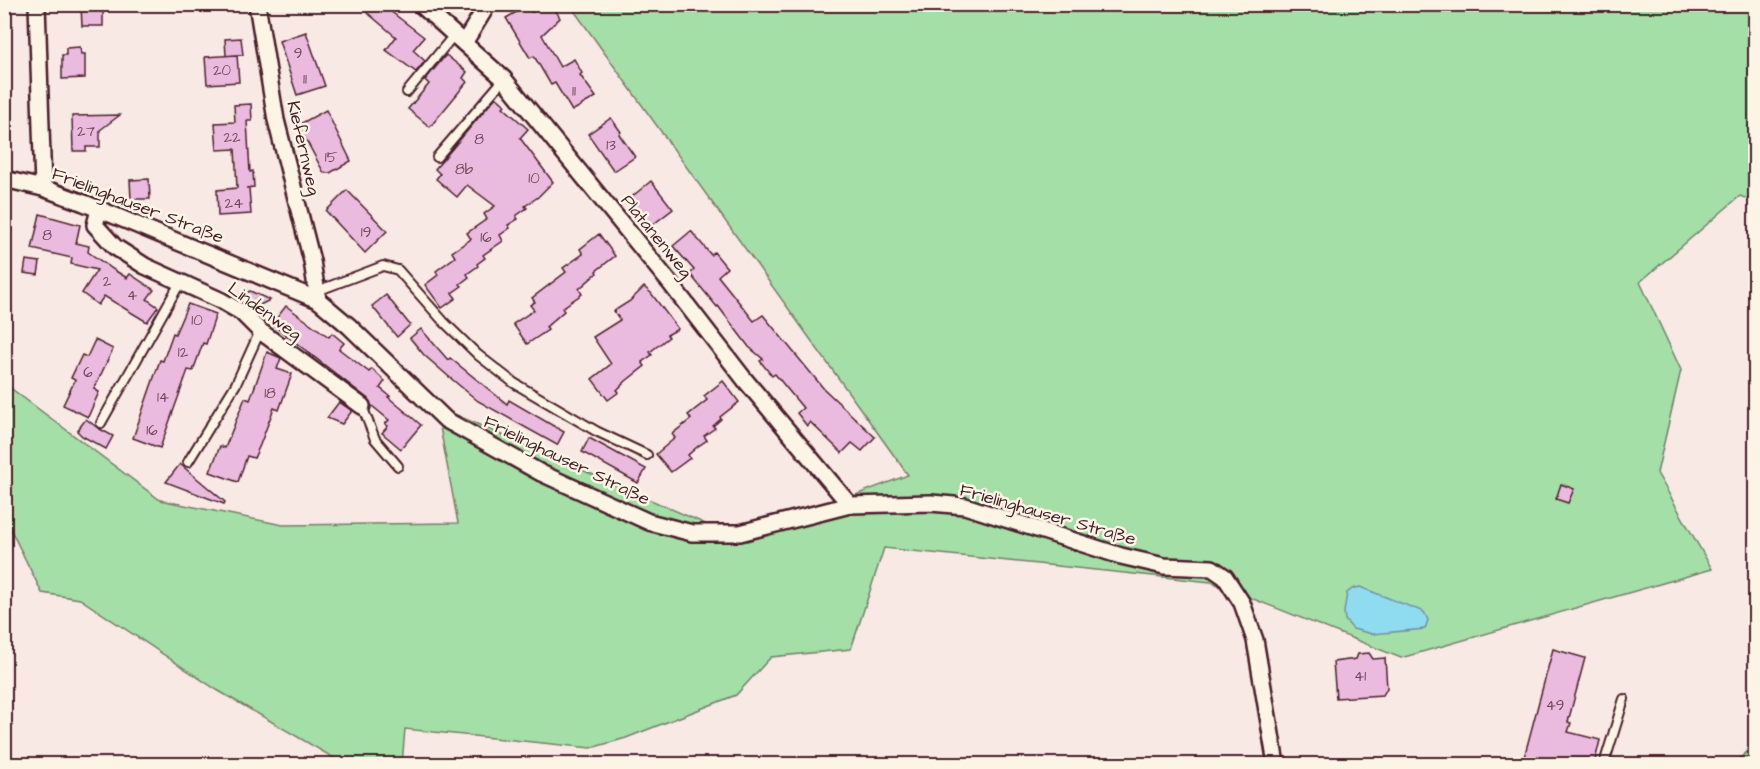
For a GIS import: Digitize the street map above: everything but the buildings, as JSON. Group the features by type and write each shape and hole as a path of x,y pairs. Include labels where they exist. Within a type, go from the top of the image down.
{"street":[{"path":"37,4 43,188"},
{"name":"Kiefernweg","path":"257,4 276,120 312,261 317,295"},
{"name":"Platanenweg","path":"420,4 504,79 670,283 745,380 850,505"},
{"path":"459,39 488,4"},
{"name":"Frielinghauser Straße","path":"4,179 43,188 317,295 446,420 542,474 649,522 692,533 740,532 850,505 931,503 965,506 1121,556 1164,566 1212,568 1225,578 1242,603 1255,640 1276,765"},
{"name":"Lindenweg","path":"99,210 95,225 115,247 145,266 181,281 241,312 260,331 362,406"}],"lane":[{"path":"407,92 459,39"},
{"path":"437,158 504,79"},
{"path":"317,295 383,266 399,270 443,321 478,356 514,383 596,431 647,455"},
{"path":"101,423 181,281"},
{"path":"188,462 236,384 260,331"},
{"path":"362,406 375,440 398,466"},
{"path":"1604,765 1623,699"}],"green space":[{"path":"570,5 1755,5 1755,202 1740,196 1640,282 1681,370 1657,473 1712,569 1401,658 1211,582 884,548 851,649 771,657 736,695 626,738 591,748 405,729 402,764 344,764 217,690 80,599 42,593 5,518 5,384 160,500 283,525 458,523 436,406 740,539 908,475"},
{"path":"1755,745 1755,764 1733,764"}],"water":[{"path":"1360,587 1424,612 1428,620 1425,629 1372,634 1353,629 1345,620 1347,593"}]}
